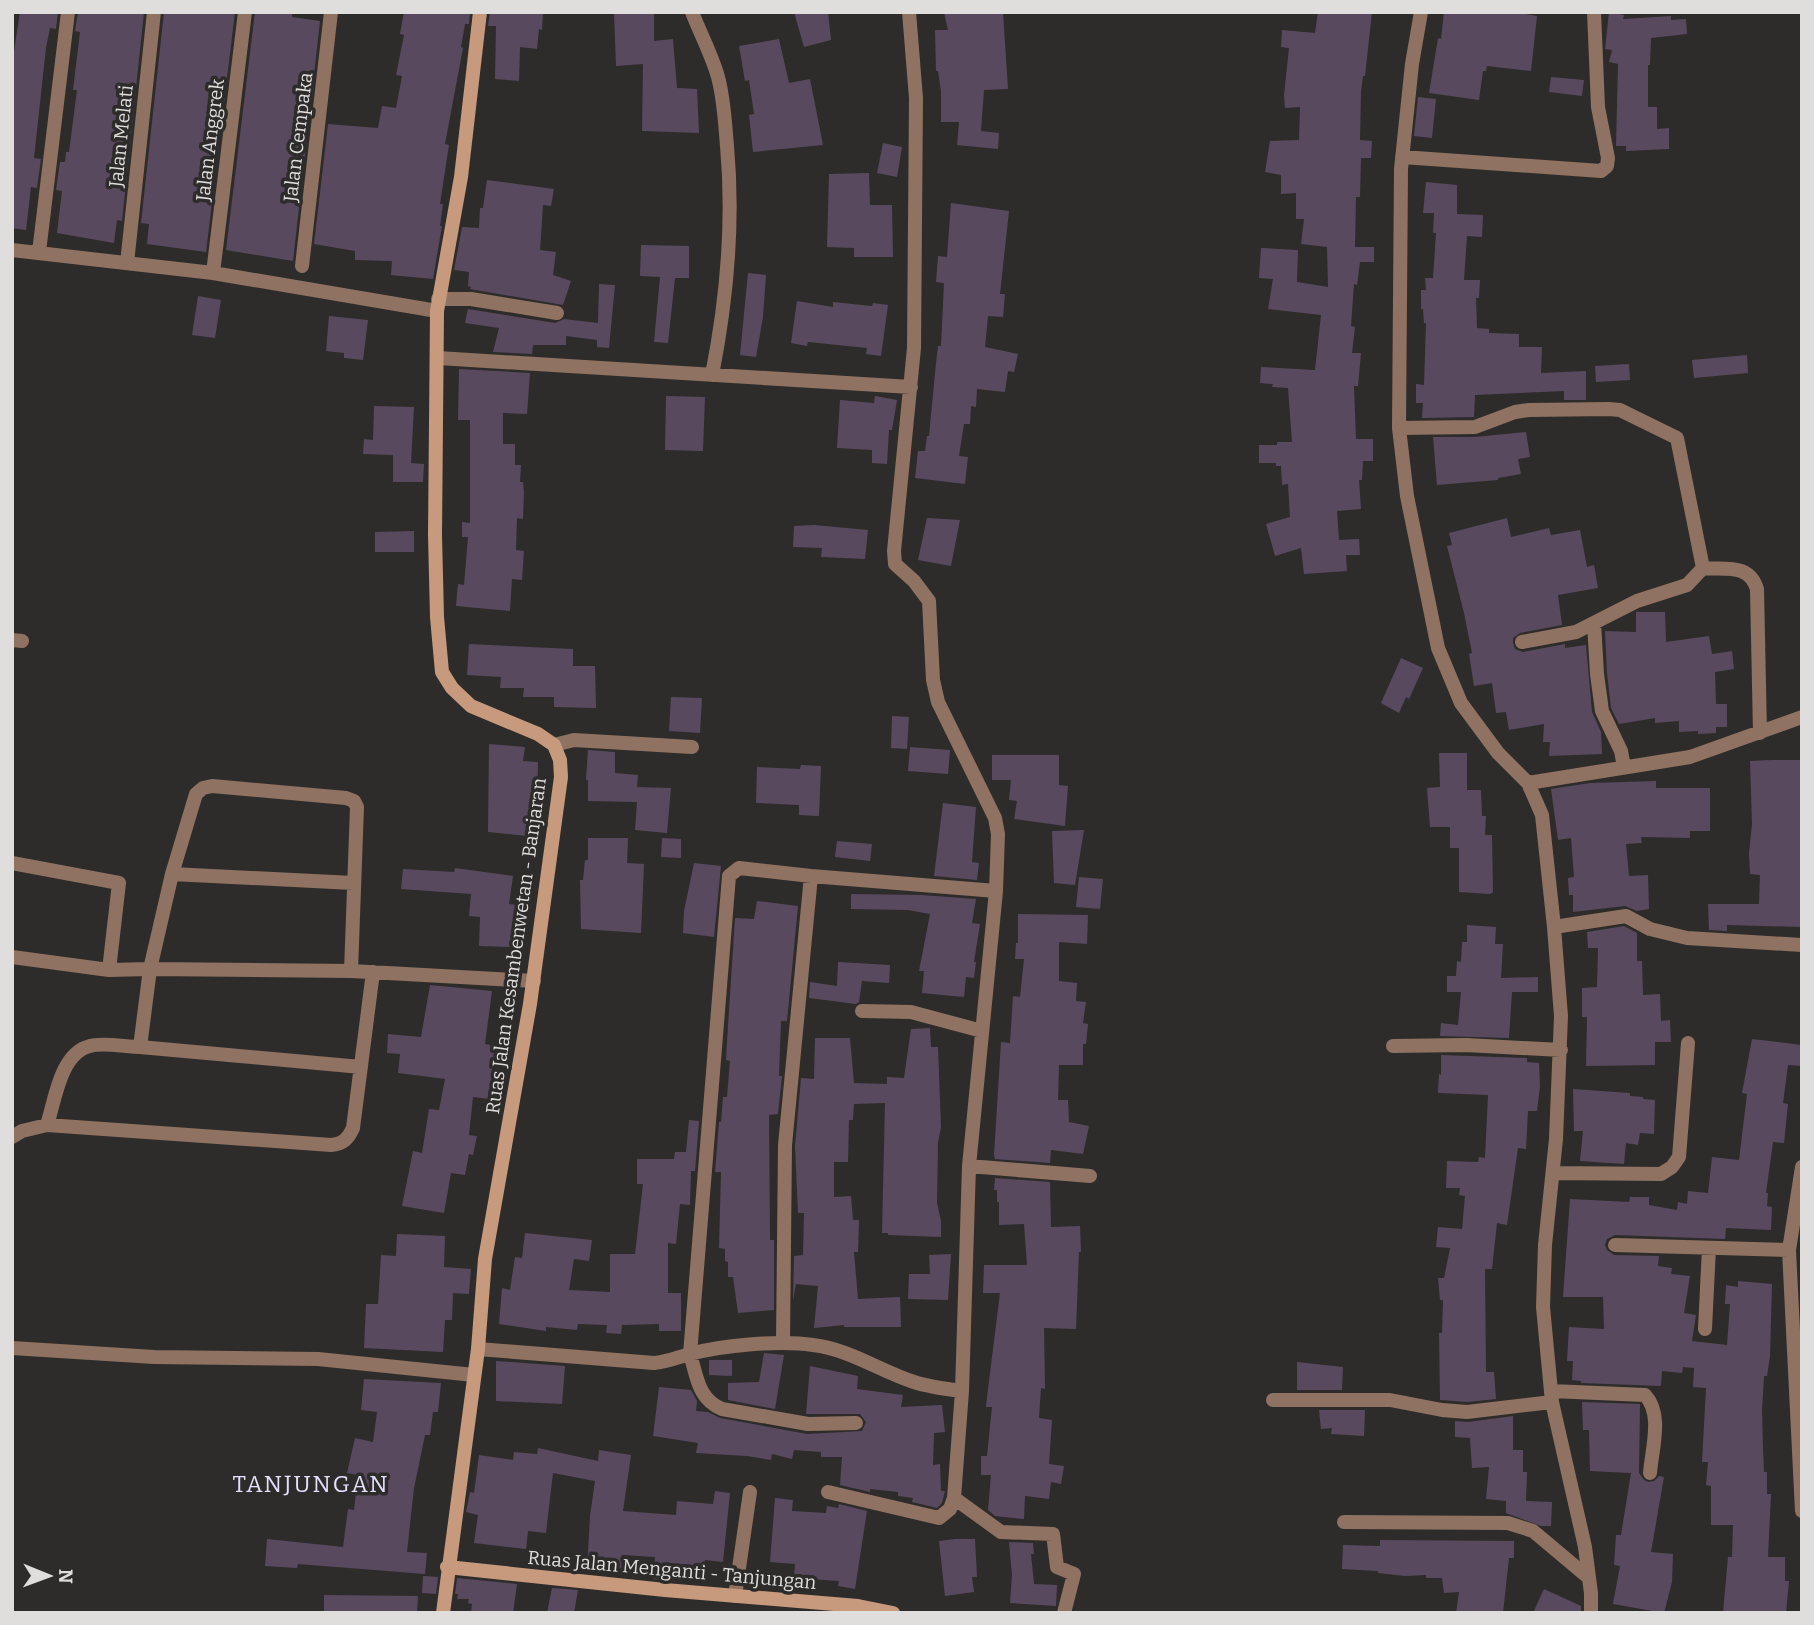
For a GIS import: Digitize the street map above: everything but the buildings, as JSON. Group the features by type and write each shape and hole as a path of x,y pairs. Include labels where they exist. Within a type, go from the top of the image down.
{"main road":[{"path":"480,12 461,177 438,305 435,535 437,617 442,672 452,688 471,706 538,734 554,745"},
{"name":"Ruas Jalan Kesambenwetan - Banjaran","path":"443,1613 478,1349 485,1259 534,981 561,777 560,760 554,745"},
{"name":"Ruas Jalan Menganti - Tanjungan","path":"447,1567 859,1606 893,1613"}],"street":[{"path":"39,252 68,12"},
{"name":"Jalan Melati","path":"127,263 154,12"},
{"name":"Jalan Anggrek","path":"212,273 246,12"},
{"name":"Jalan Cempaka","path":"302,266 331,12"},
{"path":"692,12 718,76 730,172 730,247 724,317 712,374"},
{"path":"828,1492 939,1518 950,1509 954,1498 962,1391 969,1166 996,891 998,834 995,818 938,702 933,680 929,601 914,581 895,564 894,537 914,348 916,98 909,12"},
{"path":"1421,12 1412,64 1402,157 1399,428 1407,496 1438,648 1461,703 1498,753 1528,783 1542,815 1561,1016 1553,1174 1545,1245 1542,1307 1551,1396 1585,1547 1591,1613"},
{"path":"1402,157 1601,171 1607,166 1608,158 1598,107 1594,12"},
{"path":"12,250 212,273 438,305 471,299 557,313"},
{"path":"438,358 911,387"},
{"path":"1399,428 1475,427 1515,412 1530,410 1620,410 1676,438 1703,568"},
{"path":"1522,642 1576,632 1637,601 1687,585 1703,568 1744,570 1754,578 1757,589 1760,733"},
{"path":"1594,623 1602,711 1621,751 1624,768"},
{"path":"1528,783 1690,757 1802,717"},
{"path":"554,745 574,740 692,747"},
{"path":"140,1047 150,969 172,874 196,794 203,788 212,786 346,798 354,801 357,807 351,971"},
{"path":"12,863 119,883 108,970"},
{"path":"856,1423 808,1424 722,1409 711,1404 704,1396 691,1354 729,876 739,868 996,891"},
{"path":"172,874 353,883"},
{"path":"783,1343 785,1145 811,876"},
{"path":"1554,927 1626,916 1650,929 1687,938 1802,946"},
{"path":"12,957 108,970 351,971 534,981"},
{"path":"12,1136 47,1125 331,1146 340,1144 348,1139 354,1128 373,972"},
{"path":"862,1011 911,1012 982,1031"},
{"path":"1553,1174 1661,1174 1672,1167 1679,1157 1688,1042"},
{"path":"47,1125 64,1071 72,1057 90,1045 140,1047 361,1068"},
{"path":"1393,1046 1466,1045 1561,1050"},
{"path":"969,1166 1090,1176"},
{"path":"1802,1167 1789,1251 1797,1278 1802,1511"},
{"path":"1615,1245 1789,1251"},
{"path":"1705,1329 1709,1248"},
{"path":"478,1349 637,1363 669,1362 691,1354 727,1347 783,1343 815,1345 848,1354 913,1382 962,1391"},
{"path":"12,1348 154,1357 317,1359 474,1375"},
{"path":"1273,1400 1391,1400 1467,1412 1551,1396 1644,1395 1652,1402 1655,1417 1650,1473"},
{"path":"735,1596 750,1492"},
{"path":"954,1498 1001,1532 1053,1534 1057,1567 1074,1574 1064,1613"},
{"path":"1344,1522 1508,1523 1533,1531 1589,1578"}],"district":[{"name":"TANJUNGAN","path":"311,1484"}]}
